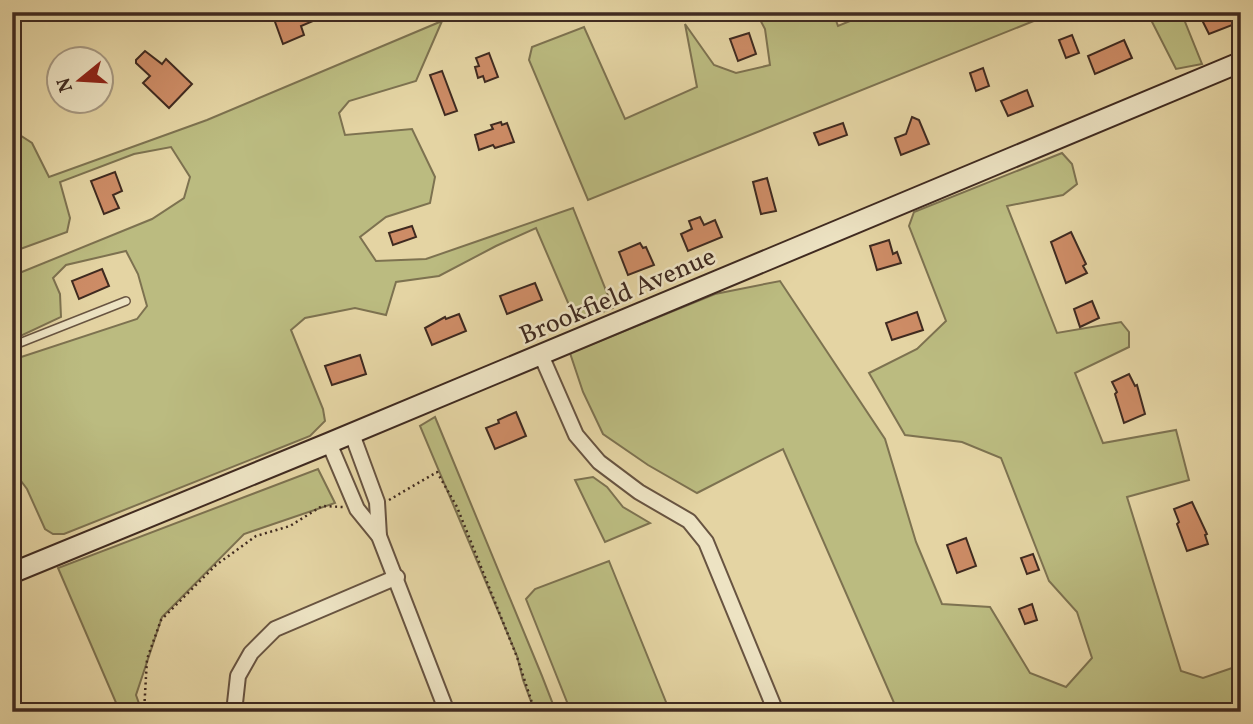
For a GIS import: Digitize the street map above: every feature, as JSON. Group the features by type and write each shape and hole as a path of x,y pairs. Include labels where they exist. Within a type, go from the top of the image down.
{"main road":[{"name":"Brookfield Avenue","path":"12,573 352,434 1241,62"}],"street":[{"path":"541,355 576,435 599,462 639,492 690,521 706,542 776,712"},
{"path":"352,434 377,502 379,536"},
{"path":"329,443 349,504 357,509 379,536 397,577 447,712"},
{"path":"349,504 374,492"},
{"path":"234,712 238,676 251,653 275,629 397,577"}],"lane":[{"path":"12,346 126,301"}],"path":[{"path":"388,500 437,471 463,519 517,657 535,712"},
{"path":"144,712 147,659 161,620 216,565 256,536 290,526 322,506 349,504"}],"green space":[{"path":"756,12 833,12 838,26 872,12 1056,12 588,200 529,60 532,47 584,27 625,119 697,87 685,24 714,65 736,73 770,65 765,29"},
{"path":"1147,12 1181,12 1202,64 1176,69"},
{"path":"442,21 416,81 349,101 339,113 345,135 412,129 435,177 430,203 386,217 360,237 376,261 426,259 573,208 613,308 585,319 572,312 536,228 439,276 396,282 386,315 355,308 305,318 291,330 323,409 325,421 310,436 64,534 53,534 45,529 27,489 12,469 12,360 137,319 147,306 138,274 126,251 66,265 53,278 60,294 61,317 12,340 12,276 152,219 184,198 190,177 171,147 134,154 60,182 70,218 67,232 12,252 12,130 32,143 49,177 207,120"},
{"path":"1062,153 1072,164 1077,184 1063,195 1007,206 1057,333 1121,322 1129,332 1129,347 1075,373 1103,443 1176,430 1189,480 1127,497 1181,671 1203,678 1241,665 1241,712 898,712 783,449 697,493 648,465 603,434 583,392 570,353 715,294 780,281 885,439 916,542 942,604 990,607 1030,673 1066,687 1092,658 1077,612 1049,581 1001,458 962,442 905,435 869,373 917,349 946,321 909,226 914,212"},
{"path":"435,417 556,712 535,712 517,656 420,426"},
{"path":"318,469 335,503 244,534 162,617 136,695 142,712 120,712 58,568"},
{"path":"593,477 607,487 623,507 650,523 605,542 575,480"},
{"path":"609,561 670,712 571,712 526,599 535,589"}],"building":[{"path":"290,12 334,12 301,26 304,35 283,44 274,19"},
{"path":"1198,12 1237,12 1240,22 1209,34"},
{"path":"749,33 756,54 738,61 730,39"},
{"path":"1072,35 1079,53 1066,58 1059,40"},
{"path":"1124,40 1132,58 1095,74 1088,56"},
{"path":"145,51 162,64 166,59 192,84 169,108 143,83 150,76 136,60"},
{"path":"489,53 498,77 485,82 483,76 478,78 475,67 479,66 476,58"},
{"path":"983,68 989,86 976,91 970,73"},
{"path":"442,71 457,111 445,115 430,75"},
{"path":"1027,90 1033,106 1008,116 1001,101"},
{"path":"912,117 919,120 929,144 901,155 895,138 906,134"},
{"path":"501,122 502,125 507,123 514,142 479,150 475,135 493,129 491,125"},
{"path":"843,123 847,135 819,145 814,133"},
{"path":"115,172 122,191 113,195 119,208 104,214 91,181"},
{"path":"767,178 776,211 761,214 753,182"},
{"path":"700,217 704,225 715,220 722,237 688,251 681,234 692,229 689,221"},
{"path":"412,226 416,237 393,245 389,233"},
{"path":"1071,232 1086,264 1083,266 1087,273 1066,283 1051,242"},
{"path":"889,240 893,254 897,252 901,263 877,270 870,246"},
{"path":"640,243 643,248 646,247 654,265 628,275 619,252"},
{"path":"102,269 109,286 79,299 72,281"},
{"path":"535,283 542,300 507,314 500,296"},
{"path":"1092,301 1099,318 1080,327 1074,309"},
{"path":"917,312 923,330 892,340 886,323"},
{"path":"459,314 466,331 432,345 425,328 445,317 446,319"},
{"path":"360,355 366,374 332,385 325,366"},
{"path":"1129,374 1135,386 1137,385 1145,414 1124,423 1112,382"},
{"path":"516,412 526,436 495,449 486,428"},
{"path":"1192,502 1207,534 1208,544 1187,551 1174,509"},
{"path":"966,538 976,566 957,573 947,545"},
{"path":"1033,554 1039,570 1027,574 1021,558"},
{"path":"1032,604 1037,620 1025,624 1019,609"}]}
